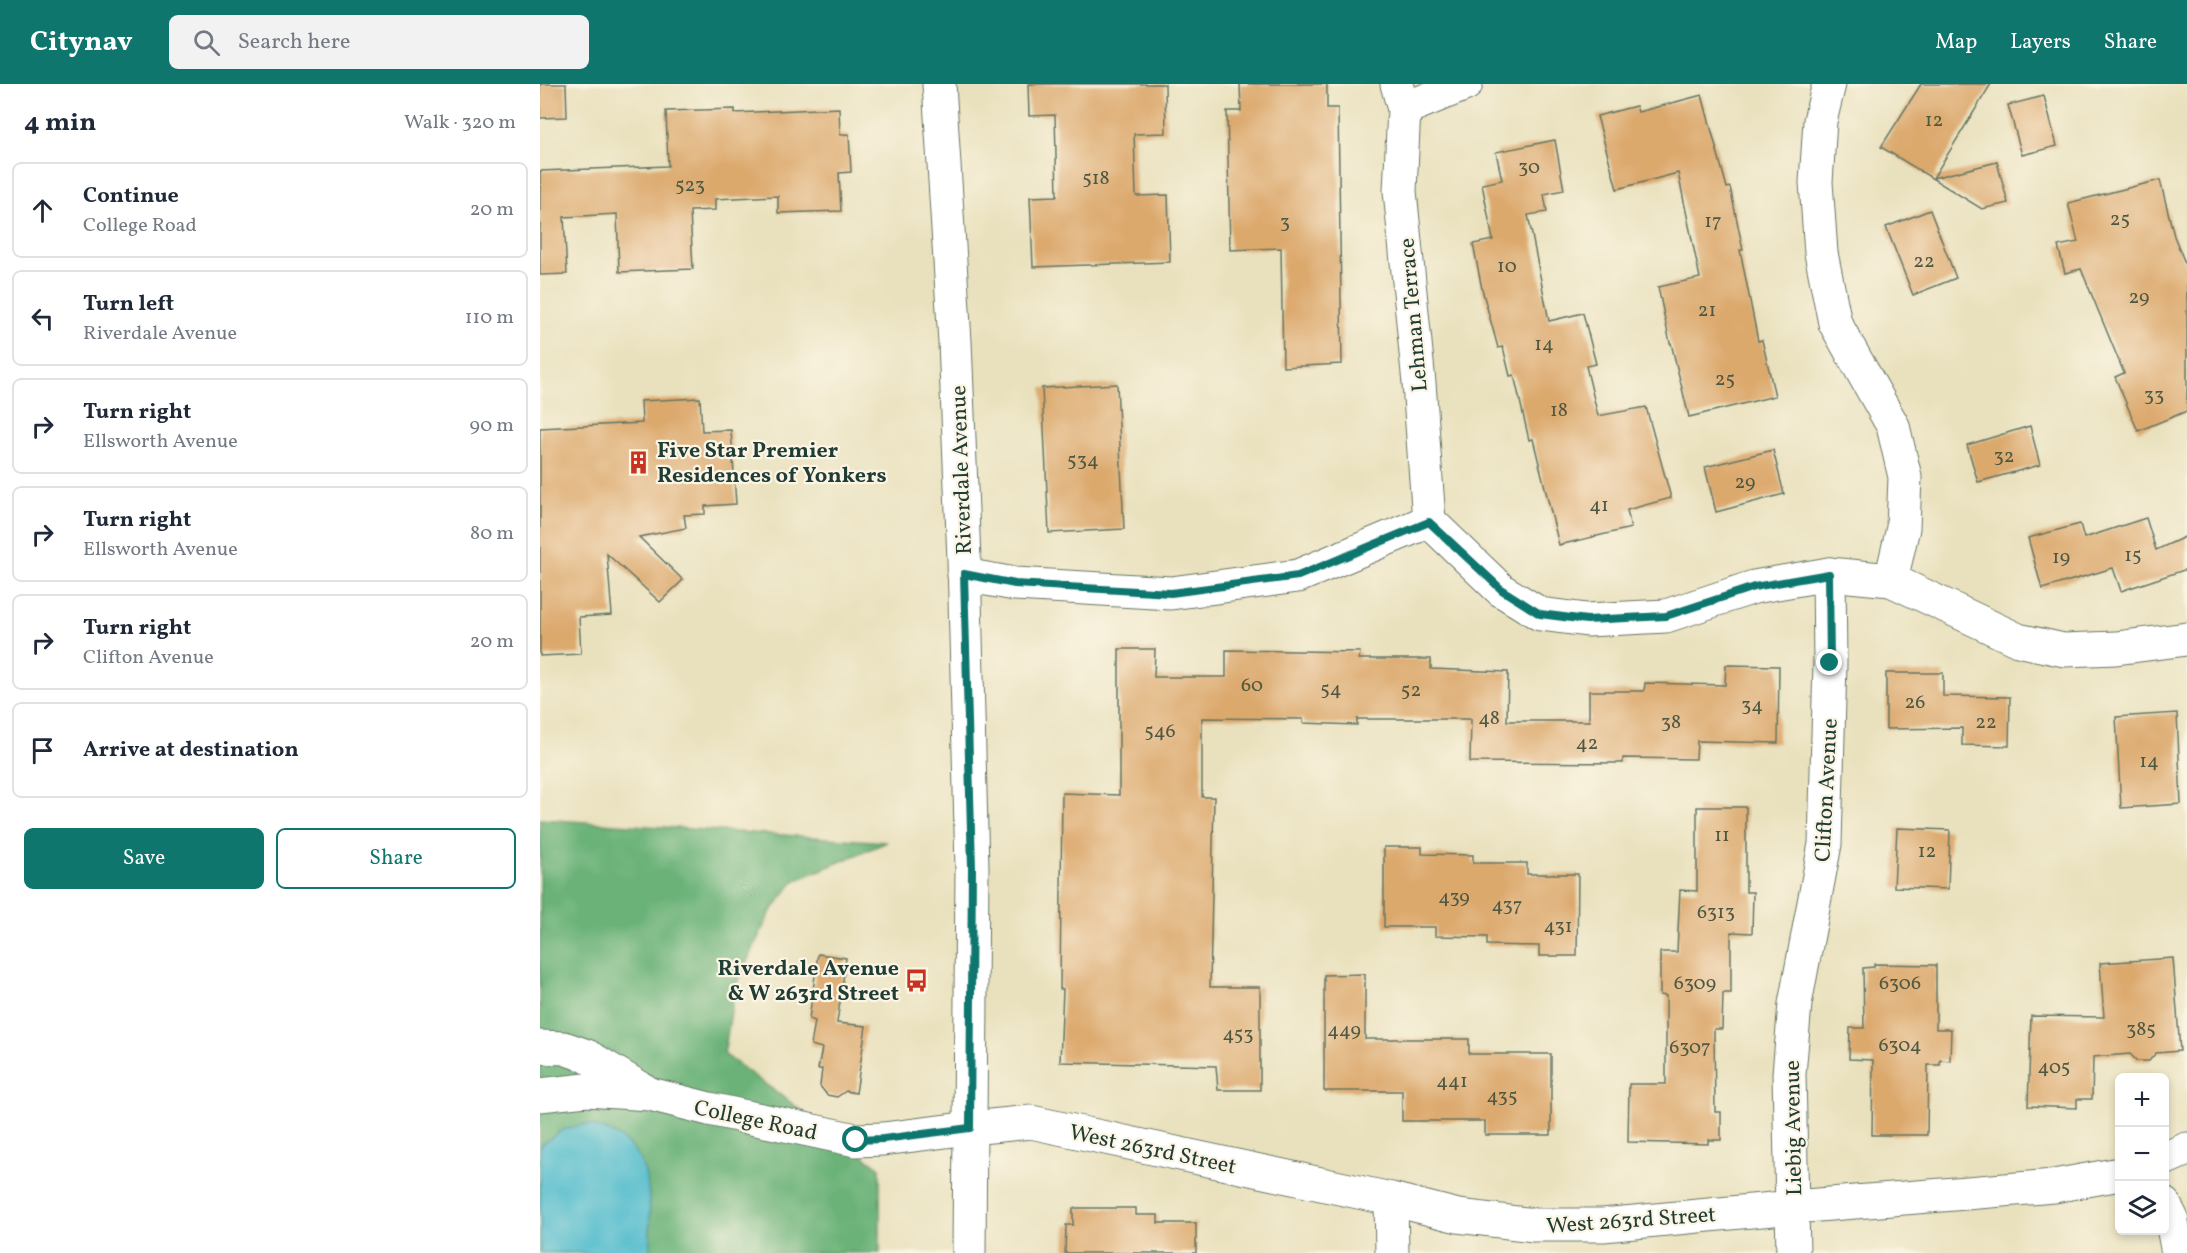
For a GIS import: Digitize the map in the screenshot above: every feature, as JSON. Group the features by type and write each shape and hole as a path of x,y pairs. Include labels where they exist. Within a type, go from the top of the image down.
{"street":[{"name":"Riverdale Avenue","path":"939,84 955,353 972,868 969,1253"},
{"path":"1400,96 1466,84"},
{"path":"1829,84 1820,121 1816,182 1821,253 1835,323 1893,426 1905,477 1903,528 1891,580"},
{"name":"Lehman Terrace","path":"1400,96 1400,190 1419,383 1429,522"},
{"path":"964,574 1015,584 1171,593 1298,576 1429,522 1502,590 1540,614 1587,620 1666,616 1754,587 1829,574 1891,580 2018,640 2064,650 2116,648 2187,639"},
{"name":"Clifton Avenue","path":"1795,1004 1825,844 1830,663 1829,574"},
{"name":"Liebig Avenue","path":"1793,1253 1789,1074 1795,1004"},
{"name":"College Road","path":"540,1047 564,1048 587,1056 650,1094"},
{"name":"College Road","path":"540,1095 586,1090 650,1094 720,1112 856,1140 883,1139 970,1128"},
{"name":"West 263rd Street","path":"970,1128 1031,1122 1391,1199 1458,1216 1556,1226 1602,1225 2054,1186 2115,1175"},
{"path":"2169,1157 2187,1149"},
{"path":"1391,1199 1392,1253"},
{"path":"2169,1215 2178,1253"}],"green space":[{"path":"540,819 887,842 794,881 770,913 735,987 724,1054 880,1168 880,1253 540,1253"}],"water":[{"path":"585,1124 609,1131 626,1142 637,1155 648,1189 650,1253 540,1253 540,1146 562,1130"}],"building":[{"path":"540,84 566,84 567,117 540,118"},
{"path":"1028,84 1165,84 1166,133 1134,134 1136,196 1168,195 1170,262 1033,267 1030,197 1057,196 1055,115 1029,116"},
{"path":"1240,84 1327,84 1327,108 1338,108 1342,364 1283,367 1281,248 1230,250 1227,111 1241,111"},
{"path":"1921,84 1991,84 1933,178 1997,162 2008,203 1982,209 1881,147"},
{"path":"1702,95 1727,188 1730,187 1758,341 1762,340 1775,396 1689,417 1658,287 1700,278 1678,173 1617,189 1597,116 1636,106 1638,112"},
{"path":"2044,96 2057,146 2022,155 2008,105"},
{"path":"839,108 840,135 849,134 851,172 839,173 841,211 778,213 778,196 715,199 715,210 690,211 693,269 619,272 617,214 564,217 567,274 540,275 540,171 668,166 666,111 735,109 735,113"},
{"path":"1555,140 1564,190 1544,194 1547,212 1528,215 1549,321 1583,313 1596,364 1586,366 1598,416 1646,407 1671,498 1627,510 1631,528 1559,545 1533,439 1529,440 1514,375 1510,376 1503,347 1498,348 1473,244 1493,240 1482,184 1502,180 1496,152"},
{"path":"2160,180 2174,236 2187,268 2187,411 2138,431 2115,377 2124,373 2081,269 2065,273 2058,246 2078,242 2068,203"},
{"path":"1930,210 1956,278 1913,295 1886,227"},
{"path":"1117,384 1124,529 1049,533 1042,388"},
{"name":"Five Star Premier Residences of Yonkers","path":"700,398 702,431 731,430 736,504 705,506 705,514 684,515 686,528 639,537 683,580 660,602 607,554 612,615 579,617 581,654 540,656 540,428 642,423 641,401"},
{"path":"2030,426 2040,465 1978,482 1967,445"},
{"path":"1773,450 1784,494 1716,512 1705,467"},
{"path":"2146,518 2156,550 2187,536 2187,569 2121,591 2113,568 2042,589 2028,538 2080,524 2084,538"},
{"path":"1119,649 1155,649 1154,677 1226,677 1226,650 1360,652 1359,659 1431,659 1431,669 1508,672 1507,721 1589,721 1589,691 1644,691 1645,683 1725,685 1726,665 1779,666 1778,743 1697,741 1696,759 1623,758 1623,763 1470,762 1471,719 1357,719 1357,725 1303,723 1303,719 1202,718 1202,797 1214,797 1210,987 1260,987 1260,1090 1218,1090 1216,1066 1060,1062 1063,989 1060,989 1062,793 1119,795"},
{"path":"1886,673 1943,673 1943,696 2010,697 2009,746 1962,745 1962,728 1886,729"},
{"path":"2177,713 2181,804 2121,808 2116,717"},
{"path":"1697,807 1746,807 1746,892 1753,892 1752,933 1731,932 1731,993 1723,993 1722,1029 1714,1029 1715,1112 1721,1112 1721,1140 1708,1140 1708,1144 1628,1142 1629,1084 1666,1084 1666,996 1660,995 1660,952 1677,952 1680,890 1697,891"},
{"path":"1897,828 1950,830 1948,889 1894,887"},
{"path":"1384,847 1422,847 1422,854 1473,855 1473,863 1527,863 1527,874 1578,874 1577,956 1539,956 1539,946 1487,945 1487,937 1435,936 1435,927 1384,927"},
{"path":"818,954 846,958 837,1023 866,1026 856,1093 846,1091 837,1097 827,1095 820,1086 822,1069 818,1069 822,1048 811,1045 815,1021 809,1019"},
{"path":"2173,958 2180,1051 2156,1053 2149,1061 2137,1061 2130,1054 2093,1057 2092,1099 2077,1099 2077,1108 2028,1106 2031,1016 2104,1017 2100,963"},
{"path":"1874,964 1936,965 1936,1029 1951,1029 1950,1061 1940,1060 1940,1065 1928,1065 1927,1135 1872,1135 1873,1060 1849,1059 1850,1028 1864,1028 1863,968 1874,967"},
{"path":"1365,974 1365,1039 1469,1039 1469,1054 1551,1054 1551,1135 1485,1135 1485,1121 1402,1121 1402,1091 1324,1091 1324,975"},
{"path":"1073,1208 1136,1208 1136,1215 1158,1215 1158,1223 1196,1223 1196,1253 1065,1253 1066,1225 1073,1225"}],"place":[{"name":"Five Star Premier Residences of Yonkers","path":"639,462"},
{"name":"Riverdale Avenue & W 263rd Street","path":"917,980"}],"route":[{"path":"856,1140 883,1139 970,1128 972,868 964,574 1015,584 1171,593 1298,576 1429,522 1502,590 1540,614 1587,620 1666,616 1754,587 1829,574 1830,663"}]}
